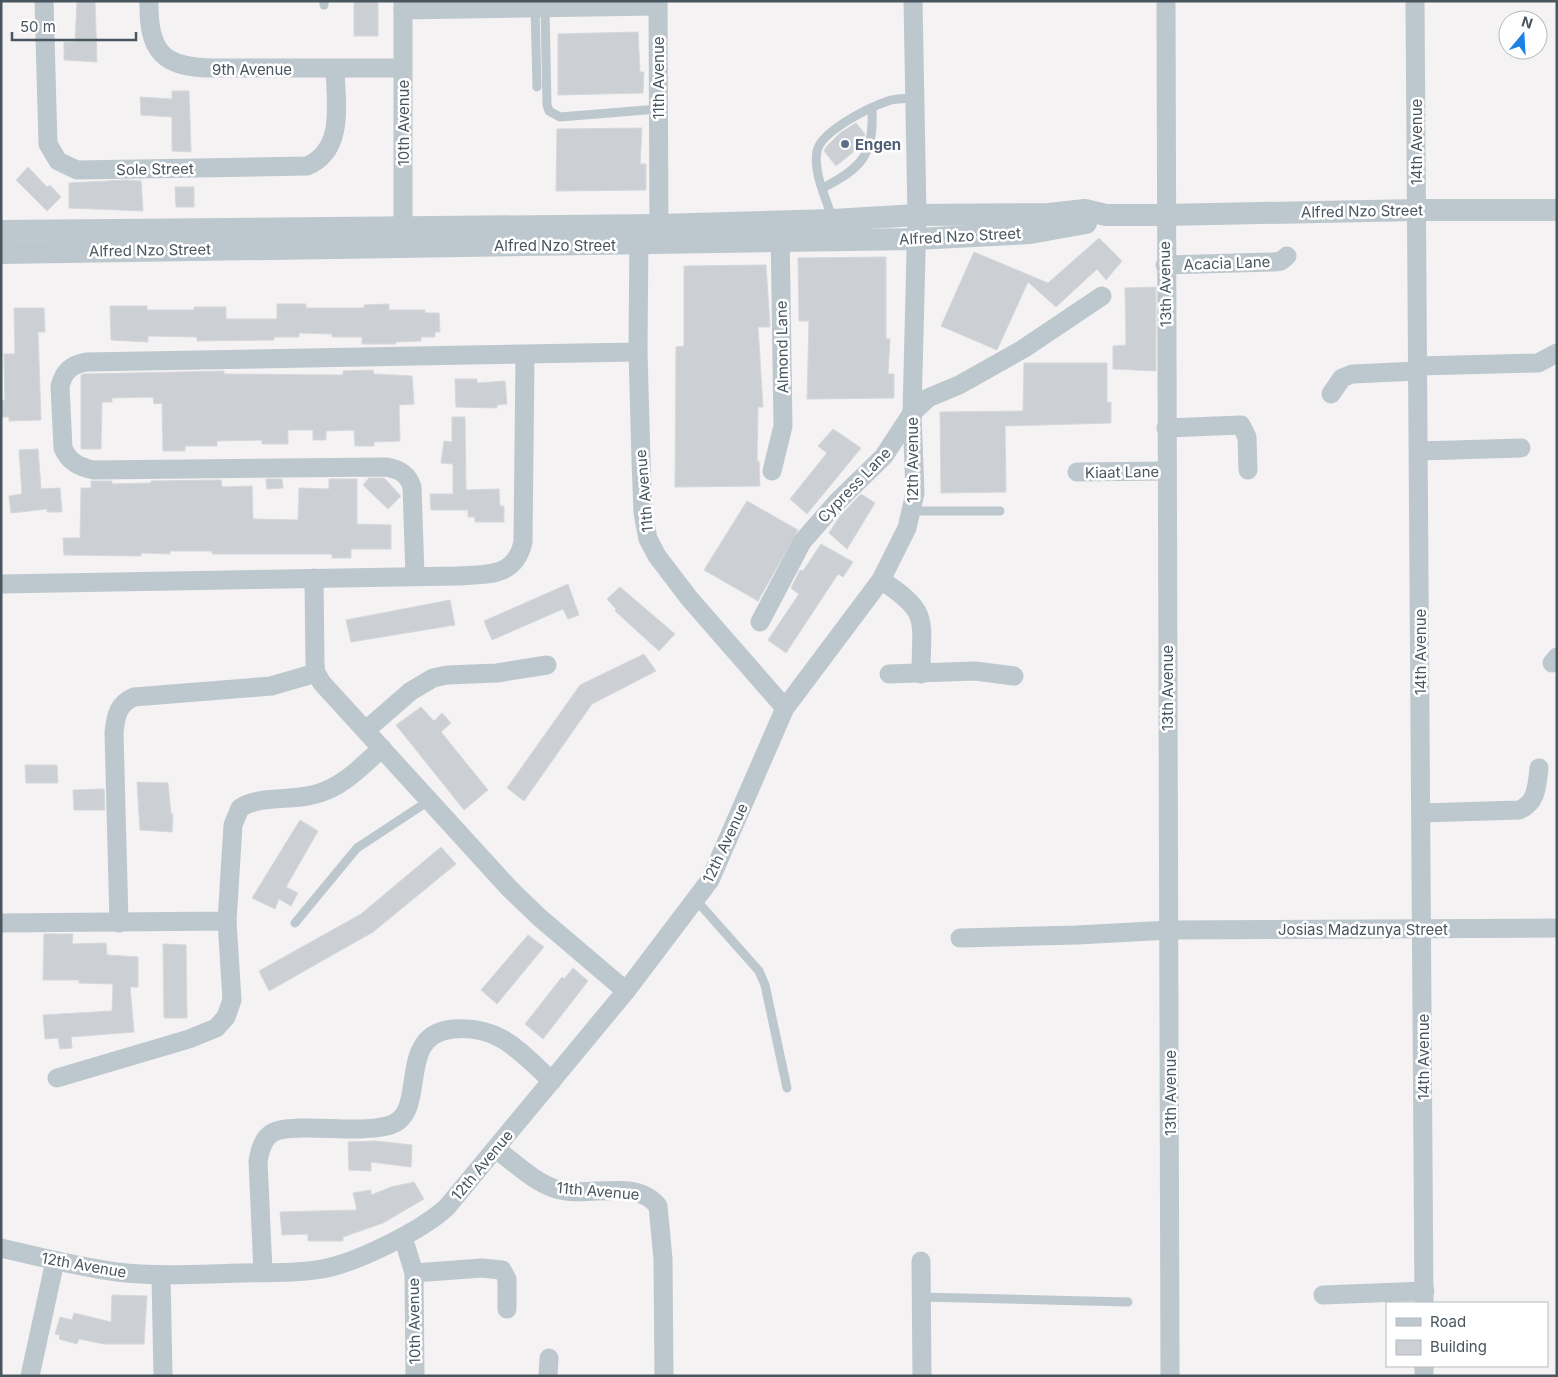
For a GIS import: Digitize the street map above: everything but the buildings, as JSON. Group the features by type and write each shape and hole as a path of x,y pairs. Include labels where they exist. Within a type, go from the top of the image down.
{"street":[{"name":"Sole Street","path":"44,1 48,144 58,161 77,170 307,166 318,161 326,152 335,134 335,69"},
{"name":"9th Avenue","path":"150,1 150,30 153,43 169,61 198,68 403,68"},
{"name":"12th Avenue","path":"1,1248 55,1261 118,1272 161,1275 302,1271 333,1267 403,1237 442,1212 626,991 696,900 718,865 785,708 881,580 901,540 912,511 915,494 912,413 917,215 913,1"},
{"name":"13th Avenue","path":"1166,1 1164,215 1170,930 1170,1376"},
{"name":"14th Avenue","path":"1415,1 1424,1297"},
{"path":"404,6 540,8 658,3"},
{"name":"11th Avenue","path":"658,3 658,109 638,352 643,513 648,539 657,556 689,598 785,708"},
{"name":"10th Avenue","path":"403,236 404,6"},
{"name":"Alfred Nzo Street","path":"832,231 917,215 1049,214 1085,210 1106,215 1164,215 1417,210 1557,210"},
{"name":"Alfred Nzo Street","path":"1,231 403,236 649,235 832,231 916,239 1046,231 1080,225 1106,215"},
{"name":"Almond Lane","path":"772,472 783,426 780,232"},
{"name":"Alfred Nzo Street","path":"1,253 403,236"},
{"name":"Acacia Lane","path":"1165,265 1274,262 1287,256"},
{"name":"Cypress Lane","path":"760,622 802,542 837,502 884,456 912,413 928,398 960,385 1023,349 1102,296"},
{"path":"415,575 412,487 410,480 400,471 386,467 94,470 83,468 67,456 63,448 60,386 63,376 76,364 86,362 638,352"},
{"path":"1331,394 1342,378 1352,374 1538,363 1557,353"},
{"path":"1,584 493,574 515,562 523,542 525,355"},
{"path":"1166,428 1241,425 1247,437 1248,470"},
{"path":"1419,451 1521,448"},
{"name":"Kiaat Lane","path":"1077,472 1167,472"},
{"path":"314,578 316,674 322,683 509,888 539,917 626,991"},
{"path":"881,580 907,597 920,614 921,674"},
{"path":"366,730 411,691 433,678 447,675 497,673 547,665"},
{"path":"889,674 976,670 1014,676"},
{"path":"119,923 114,732 118,708 125,701 134,697 271,686 316,674"},
{"path":"57,1078 189,1039 216,1028 226,1017 232,1000 226,922 233,825 240,808 256,801 288,799 321,792 346,780 382,748"},
{"path":"1421,813 1519,810 1531,802 1537,789 1539,768"},
{"path":"1,923 226,922"},
{"name":"Josias Madzunya Street","path":"960,938 1170,930 1557,928"},
{"path":"263,1272 258,1161 264,1143 273,1132 285,1129 324,1127 368,1128 387,1126 397,1122 407,1109 420,1050 431,1036 449,1030 479,1029 500,1036 552,1081"},
{"name":"11th Avenue","path":"496,1149 530,1175 554,1189 583,1192 628,1191 645,1194 658,1206 663,1258 664,1376"},
{"name":"10th Avenue","path":"403,1237 414,1273 415,1376"},
{"path":"30,1376 55,1261"},
{"path":"921,1261 922,1376"},
{"path":"414,1273 490,1267 502,1270 507,1279 507,1309"},
{"path":"161,1275 163,1376"},
{"path":"1323,1295 1424,1297"}],"lane":[{"path":"537,87 540,8"},
{"path":"540,8 547,105 554,115 560,117 658,109"},
{"path":"832,231 817,162 819,146 848,120 872,108 890,100 915,98"},
{"path":"823,188 841,179 870,149 873,127 872,108"},
{"path":"912,511 1000,510"},
{"path":"295,923 357,848 430,800"},
{"path":"696,900 759,971 765,985 787,1088"},
{"path":"921,1297 1128,1302"}],"place":[{"name":"Engen","path":"845,144"}]}
